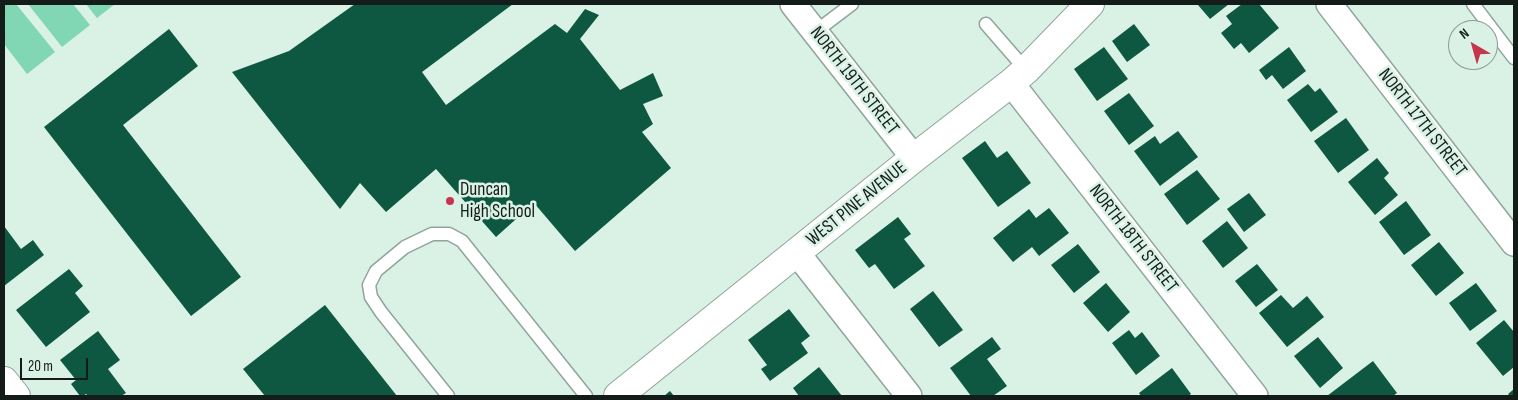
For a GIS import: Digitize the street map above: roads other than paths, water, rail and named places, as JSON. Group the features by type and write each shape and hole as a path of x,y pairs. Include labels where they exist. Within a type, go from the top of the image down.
{"street":[{"name":"NORTH 19TH STREET","path":"793,4 914,158"},
{"name":"WEST PINE AVENUE","path":"618,396 1018,76 1090,4"},
{"name":"NORTH 17TH STREET","path":"1329,4 1514,243"},
{"name":"NORTH 18TH STREET","path":"1018,76 1256,396"},
{"path":"797,253 909,396"},
{"path":"4,381 16,396"}],"lane":[{"path":"815,32 852,4"},
{"path":"1473,4 1514,58"},
{"path":"986,24 1018,76"},
{"path":"448,396 381,312 372,297 369,285 376,271 405,247 432,234 449,234 462,241 586,396"}],"place":[{"name":"Duncan High School","path":"450,201"}]}
